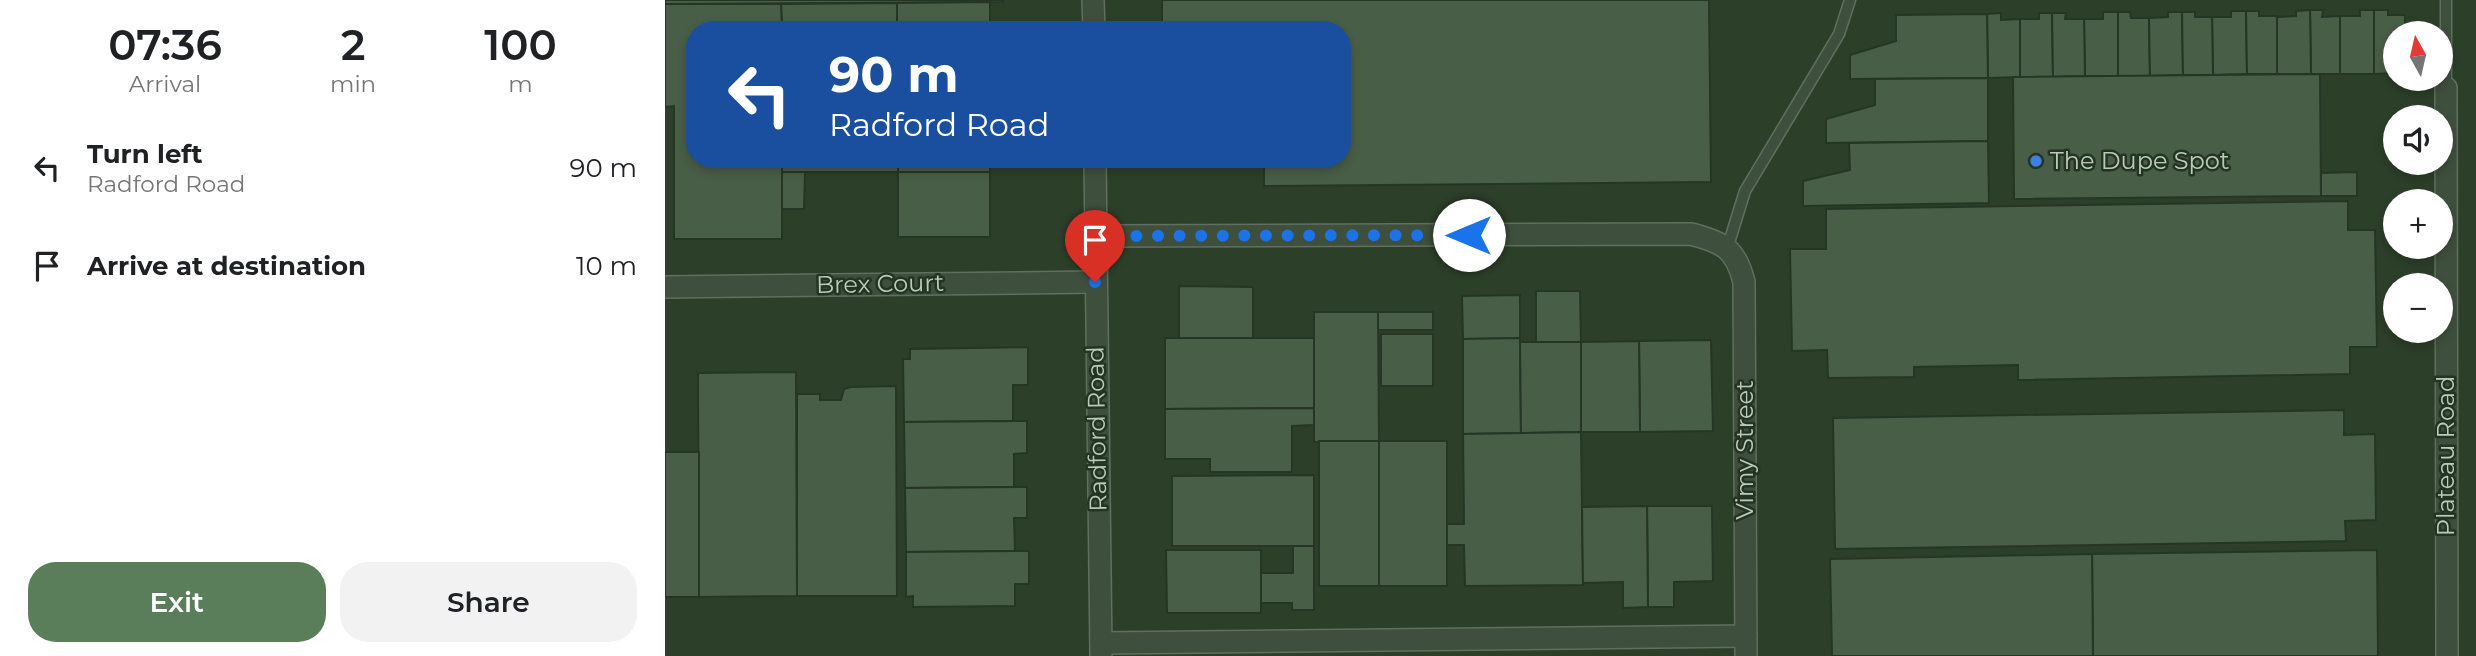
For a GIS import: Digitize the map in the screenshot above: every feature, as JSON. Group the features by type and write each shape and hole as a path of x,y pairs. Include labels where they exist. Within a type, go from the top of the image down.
{"street":[{"path":"1093,0 1094,21"},
{"name":"Plateau Road","path":"2446,91 2447,656"},
{"name":"Radford Road","path":"1095,168 1101,649"},
{"path":"1096,236 1691,234 1715,240 1727,249"},
{"name":"Vimy Street","path":"1727,249 1739,261 1744,282 1746,646"},
{"name":"Brex Court","path":"665,287 1095,282"},
{"path":"1101,649 1746,646"}],"lane":[{"path":"1727,249 1745,191 1839,34 1850,0"},
{"path":"2446,0 2446,21"}],"building":[{"path":"665,0 1003,0 1003,2 665,4"},
{"path":"1162,0 1709,0 1711,182 1264,186 1264,168 1351,168 1351,21 1162,21"},
{"path":"990,2 990,21 897,21 897,3"},
{"path":"897,3 897,21 782,21 781,4"},
{"path":"665,4 781,4 782,21 686,21 686,168 782,168 782,239 674,239 674,106 665,107"},
{"path":"2310,10 2323,10 2322,17 2340,16 2340,74 2311,74"},
{"path":"2310,10 2311,74 2277,74 2277,17 2296,16 2296,11"},
{"path":"2360,10 2374,10 2374,74 2340,74 2340,16 2360,16"},
{"path":"2374,10 2388,10 2388,15 2405,15 2405,21 2383,21 2383,74 2374,74"},
{"path":"2231,11 2246,11 2247,74 2213,75 2212,17 2231,17"},
{"path":"2246,11 2259,11 2259,16 2277,16 2277,74 2247,74"},
{"path":"2103,12 2118,12 2118,76 2085,76 2084,19 2103,19"},
{"path":"2118,12 2130,12 2131,18 2149,18 2150,76 2118,76"},
{"path":"2168,12 2182,12 2183,75 2150,76 2149,18 2168,17"},
{"path":"2182,12 2195,12 2195,17 2212,17 2213,75 2183,75"},
{"path":"2001,13 2001,20 2020,19 2020,77 1988,78 1987,14"},
{"path":"2039,13 2052,13 2053,77 2020,77 2020,19 2039,19"},
{"path":"2052,13 2066,13 2065,19 2084,19 2085,76 2053,77"},
{"path":"1987,14 1988,78 1850,79 1850,55 1896,41 1896,15"},
{"path":"2320,74 2321,196 2014,199 2013,77"},
{"path":"1988,78 1988,141 1826,143 1826,119 1875,105 1875,79"},
{"path":"1988,141 1989,203 1803,206 1803,181 1850,170 1849,143"},
{"path":"782,168 898,168 898,172 782,172"},
{"path":"898,168 990,168 990,172 898,172"},
{"path":"782,172 805,172 804,209 782,209"},
{"path":"898,172 990,172 990,237 898,237"},
{"path":"2357,172 2357,196 2321,196 2321,173"},
{"path":"2348,201 2348,230 2375,230 2377,347 2350,347 2350,374 2018,380 2018,365 1914,367 1914,377 1828,378 1827,350 1792,351 1790,249 1826,249 1826,209"},
{"path":"1179,286 1253,287 1253,338 1179,338"},
{"path":"1536,291 1580,291 1581,342 1536,342"},
{"path":"1520,295 1520,338 1463,339 1462,296"},
{"path":"1314,312 1378,312 1379,441 1314,442"},
{"path":"1378,312 1433,312 1433,330 1378,330"},
{"path":"1381,334 1433,334 1433,386 1381,386"},
{"path":"1165,338 1314,338 1314,408 1165,409"},
{"path":"1520,338 1521,433 1463,434 1463,339"},
{"path":"1711,340 1713,431 1640,432 1639,341"},
{"path":"1639,341 1640,432 1581,432 1581,342"},
{"path":"1520,342 1581,342 1581,432 1521,433"},
{"path":"1028,347 1028,385 1013,385 1013,421 904,422 903,359 910,359 910,349"},
{"path":"796,372 797,596 699,597 698,373"},
{"path":"896,386 897,596 797,596 797,394 820,394 820,400 841,400 844,389 851,387"},
{"path":"1314,408 1314,425 1292,426 1292,472 1210,472 1210,459 1165,459 1165,409"},
{"path":"2344,410 2344,435 2375,434 2376,520 2345,521 2346,541 1835,549 1833,418"},
{"path":"1027,421 1027,453 1014,454 1014,487 905,488 904,422"},
{"path":"1581,432 1583,585 1465,586 1464,545 1447,545 1447,524 1464,524 1463,434"},
{"path":"1319,441 1379,441 1379,586 1319,586"},
{"path":"1379,441 1447,441 1447,586 1379,586"},
{"path":"665,452 699,452 699,597 665,597"},
{"path":"1314,475 1314,546 1172,546 1172,476"},
{"path":"1027,487 1027,518 1014,518 1015,551 906,552 905,488"},
{"path":"1647,506 1712,506 1713,581 1674,582 1674,607 1648,607"},
{"path":"1647,506 1648,607 1623,608 1623,582 1583,583 1582,507"},
{"path":"1293,546 1314,546 1314,610 1292,610 1292,603 1261,603 1261,573 1293,573"},
{"path":"1166,550 1261,550 1261,613 1167,613"},
{"path":"2377,550 2378,656 2093,656 2092,554"},
{"path":"1029,551 1029,584 1015,584 1015,606 913,607 913,596 906,597 906,552"},
{"path":"2092,554 2093,656 1832,656 1830,559"}],"place":[{"name":"The Dupe Spot","path":"2036,161"}],"route":[{"path":"1095,282 1096,236 1469,235"}]}
